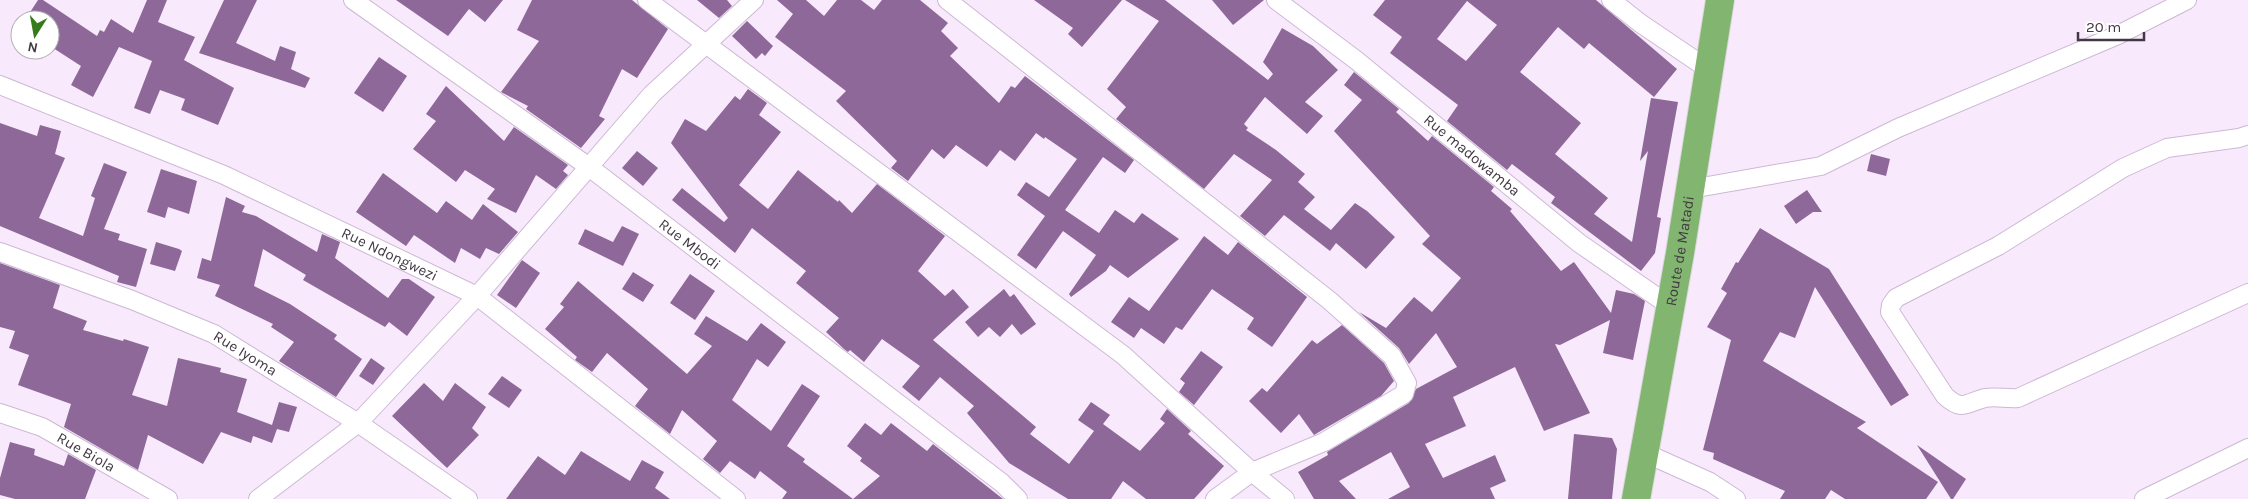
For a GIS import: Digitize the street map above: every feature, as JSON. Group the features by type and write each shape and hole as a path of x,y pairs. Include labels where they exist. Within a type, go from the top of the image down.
{"highway":[{"name":"Route de Matadi","path":"1636,499 1691,189 1720,0"}],"street":[{"name":"Rue Mbodi","path":"352,0 590,167 994,477 1018,499"},
{"path":"647,0 1123,355 1252,472 1285,499"},
{"path":"258,499 358,423 477,296 652,94 754,0"},
{"path":"947,0 1328,300 1392,356 1407,383 1404,394 1324,442 1252,472 1216,499"},
{"name":"Rue madowamba","path":"1276,0 1356,60 1579,243 1670,306"},
{"path":"1611,0 1640,23 1708,70"},
{"path":"1691,189 1821,166 1898,128 2118,35 2187,0"},
{"name":"Rue Ndongwezi","path":"0,85 224,175 477,296 736,499"},
{"path":"2248,135 2239,138 2167,148 2123,168 1998,246 1896,298 1890,305 1890,312 1945,396 1954,404 1963,406 1986,398 2018,398 2248,293"},
{"name":"Rue Iyoma","path":"0,252 132,300 214,334 358,423 468,499"},
{"name":"Rue Biola","path":"0,413 42,427 168,499"},
{"path":"2144,499 2248,448"},
{"path":"1643,452 1710,482 1736,499"}],"building":[{"path":"38,0 43,0 58,10 32,10"},
{"path":"147,0 167,0 158,22 195,37 184,60 234,88 218,125 181,110 185,99 160,90 150,114 134,108 152,61 119,47 93,97 71,85 81,66 60,52 60,11 97,36 100,30 104,32 111,19 133,33"},
{"path":"224,0 257,0 236,43 275,61 280,46 296,52 291,69 310,78 305,88 199,53"},
{"path":"396,0 503,0 485,22 469,9 448,36"},
{"path":"532,0 632,0 668,29 637,78 622,69 599,116 605,119 581,148 526,109 528,106 501,92 539,41 517,30"},
{"path":"697,0 727,0 732,6 719,18"},
{"path":"777,0 806,0 824,16 837,0 861,0 874,10 882,0 920,0 948,23 941,31 958,48 950,56 999,103 1011,86 1015,88 1025,76 1134,160 1125,173 1103,157 1065,210 1099,233 1115,210 1134,223 1142,213 1179,239 1128,278 1110,265 1106,271 1071,297 1069,294 1096,255 1063,231 1036,269 1017,255 1045,216 1017,195 1026,182 1049,197 1077,159 1036,133 1015,161 1000,150 987,167 956,145 944,159 932,149 908,181 891,168 897,161 836,101 846,91 775,37 793,14"},
{"path":"1034,0 1122,0 1082,47 1068,34 1073,28"},
{"path":"1125,0 1165,0 1268,80 1273,74 1263,62 1282,28 1313,46 1338,70 1305,102 1323,116 1307,134 1265,97 1244,124 1248,128 1246,130 1276,150 1305,174 1298,182 1315,197 1304,209 1331,230 1355,203 1367,211 1395,237 1366,269 1336,243 1330,251 1284,215 1265,236 1240,216 1272,180 1234,154 1204,189 1116,119 1126,107 1107,89 1159,21"},
{"path":"1212,0 1264,0 1233,25"},
{"path":"1385,0 1596,0 1677,69 1654,97 1589,43 1584,49 1558,27 1520,72 1581,123 1555,154 1608,198 1594,214 1632,242 1648,151 1640,161 1651,98 1678,102 1657,217 1661,218 1655,253 1641,271 1551,203 1555,197 1512,164 1507,170 1447,121 1458,105 1390,53 1402,37 1373,15","holes":["1467,1 1497,25 1466,61 1437,39"]},
{"path":"747,21 773,46 765,56 762,53 756,59 732,36"},
{"path":"379,57 407,76 383,112 354,93"},
{"path":"1354,72 1399,109 1396,112 1428,141 1432,136 1494,187 1491,191 1512,209 1510,211 1561,271 1574,262 1611,313 1616,290 1634,294 1645,301 1633,360 1603,353 1610,320 1560,345 1555,344 1590,413 1544,431 1515,367 1453,397 1466,426 1425,444 1443,478 1495,455 1506,481 1490,488 1495,499 1388,499 1410,487 1391,452 1339,481 1356,499 1314,499 1298,472 1328,455 1327,452 1409,403 1416,389 1457,367 1436,333 1409,364 1399,348 1359,312 1386,328 1414,297 1432,312 1461,278 1422,244 1430,236 1334,131 1362,100 1344,85"},
{"path":"446,86 504,141 514,127 568,165 563,171 568,175 556,189 536,175 516,213 487,199 495,189 465,170 456,182 413,149 436,121 426,114"},
{"path":"748,89 767,103 759,115 781,132 739,185 768,209 798,170 838,202 839,200 852,213 877,184 945,236 918,271 945,296 953,289 969,307 933,340 1036,427 1030,434 1069,464 1094,431 1078,420 1091,402 1110,415 1103,424 1140,451 1165,423 1160,419 1167,409 1191,431 1188,434 1224,466 1194,499 1146,499 1123,481 1111,499 1068,499 1009,463 967,413 974,406 940,377 919,401 902,387 920,366 882,339 864,362 850,350 848,352 844,349 826,332 839,318 796,283 806,271 752,228 735,253 672,200 682,188 724,222 728,218 671,143 685,119 706,131 735,96 740,100"},
{"path":"0,123 37,136 40,125 61,131 55,154 65,158 39,218 83,236 95,198 91,196 104,163 127,172 104,229 120,234 118,240 147,249 136,287 117,282 119,276 0,226"},
{"path":"637,151 658,168 643,186 622,168"},
{"path":"1871,154 1890,159 1886,176 1867,171"},
{"path":"161,169 197,181 189,214 168,207 165,218 147,212"},
{"path":"383,173 437,213 446,201 472,220 483,204 518,232 499,254 486,248 480,259 461,248 455,263 414,235 406,246 356,212"},
{"path":"1807,190 1822,212 1813,212 1796,224 1784,206"},
{"path":"226,197 245,206 242,212 256,216 317,252 322,234 340,242 335,258 388,298 402,279 409,279 435,297 407,336 389,322 385,327 303,280 306,275 263,249 254,286 290,304 337,335 334,339 362,359 336,397 279,361 294,342 271,327 273,324 215,296 220,285 197,278 202,258 211,261"},
{"path":"622,226 639,234 623,266 578,244 585,229 613,242"},
{"path":"1760,228 1829,269 1909,395 1891,406 1815,287 1795,338 1780,332 1763,361 1866,422 1857,428 1938,482 1926,499 1845,499 1831,490 1825,499 1780,499 1785,491 1713,459 1714,453 1703,450 1731,340 1707,327 1727,293 1721,289 1736,262 1738,263"},
{"path":"1204,236 1228,255 1238,242 1307,297 1272,347 1247,329 1254,318 1212,289 1182,330 1176,327 1164,344 1141,328 1134,338 1111,322 1129,297 1149,311"},
{"path":"156,242 182,251 175,271 150,264"},
{"path":"522,260 540,273 516,308 497,295"},
{"path":"0,263 60,285 53,308 87,321 83,330 123,341 124,339 149,347 132,395 167,406 178,358 221,368 220,372 247,379 237,412 272,425 279,402 297,407 289,432 277,429 272,443 253,436 251,443 221,432 203,464 148,435 138,470 64,427 71,404 18,385 29,355 9,348 15,331 0,327"},
{"path":"633,272 654,285 643,302 622,289"},
{"path":"690,274 715,291 695,320 670,303"},
{"path":"578,281 687,374 712,346 694,334 706,316 747,341 761,323 786,342 768,367 757,359 732,400 771,431 802,384 820,396 787,446 805,459 803,462 853,499 782,499 787,492 760,471 755,479 730,461 720,473 703,459 717,441 682,410 670,434 635,406 648,389 607,353 592,372 575,360 577,357 545,329 564,307 560,304"},
{"path":"1004,289 1010,297 1014,294 1036,324 1021,335 1012,324 1000,337 989,327 978,337 965,322"},
{"path":"1342,325 1384,363 1394,381 1381,396 1314,435 1299,414 1281,433 1249,401 1262,388 1267,392 1312,340 1317,344"},
{"path":"1201,351 1223,367 1194,405 1179,392 1185,383 1180,379"},
{"path":"371,358 385,368 373,385 359,376"},
{"path":"502,376 522,390 509,408 488,394"},
{"path":"424,383 443,401 455,383 486,407 472,428 479,435 447,468 392,416"},
{"path":"865,423 881,435 891,423 927,451 933,444 1003,499 853,499 880,476 860,461 862,458 847,446"},
{"path":"1574,434 1612,438 1617,449 1612,499 1568,499"},
{"path":"10,442 35,449 34,455 64,466 68,454 96,470 85,499 15,499 0,495 0,478"},
{"path":"1917,445 1966,479 1953,499 1951,499"},
{"path":"581,451 630,481 642,460 664,472 655,488 670,499 506,499 538,456 565,475"}]}
